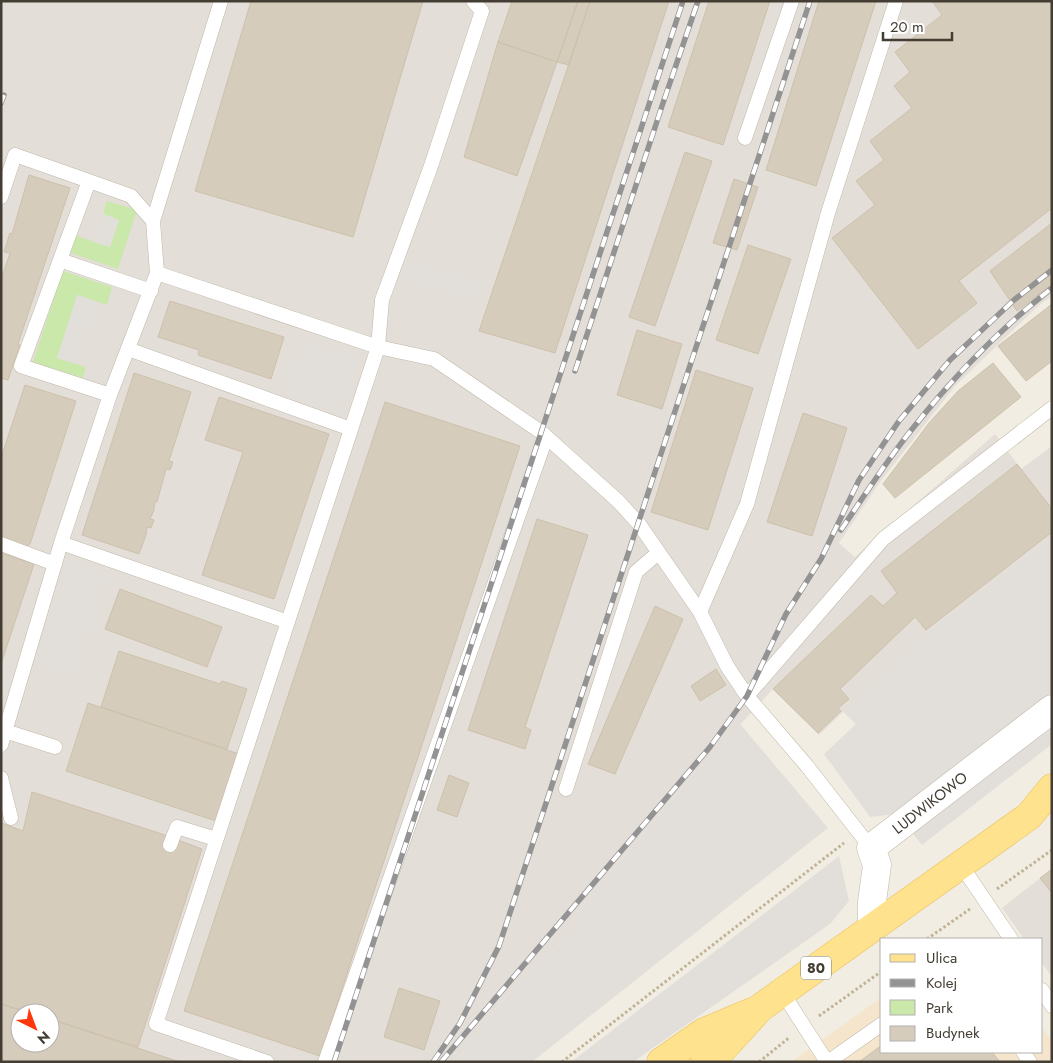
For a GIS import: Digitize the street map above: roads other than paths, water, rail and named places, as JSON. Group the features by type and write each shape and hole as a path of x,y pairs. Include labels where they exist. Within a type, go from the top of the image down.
{"main road":[{"name":"80","path":"705,1062 719,1052 760,1008 872,927 1040,812 1052,788"},
{"name":"80","path":"661,1062 704,1032 760,1008"}],"street":[{"name":"LUDWIKOWO","path":"864,840 1052,710"},
{"path":"864,840 877,865 872,902 872,927"}],"lane":[{"path":"55,747 3,738 61,544 110,396 157,273 153,221 222,1"},
{"path":"267,1062 156,1024 378,347 382,300 430,166 482,11 474,1"},
{"path":"745,138 792,1"},
{"path":"700,612 746,504 828,212 896,1"},
{"path":"1,196 15,155 132,196 153,221"},
{"path":"89,181 22,366 110,396"},
{"path":"60,260 151,290"},
{"path":"157,273 378,347 434,359 541,432 618,501 639,524 700,612 727,666 747,696 807,766 864,840"},
{"path":"128,349 351,429"},
{"path":"747,696 882,539 1052,408"},
{"path":"326,1062 546,438"},
{"path":"1,544 55,564"},
{"path":"61,544 288,622"},
{"path":"566,789 636,572 658,552"},
{"path":"1,778 11,818"},
{"path":"170,845 177,827 216,839"},
{"path":"961,865 1010,938"},
{"path":"782,992 827,1062 880,1025"},
{"path":"1043,992 1052,1006"}],"railway":[{"path":"334,1062 683,1"},
{"path":"575,371 698,1"},
{"path":"433,1062 460,1023 499,946 810,1"},
{"path":"1,103 4,95"},
{"path":"441,1062 710,747 747,696 786,614 821,559 859,480 899,421 950,360 1014,300 1052,270"},
{"path":"841,530 894,453 945,390 978,354 1052,288"}]}
